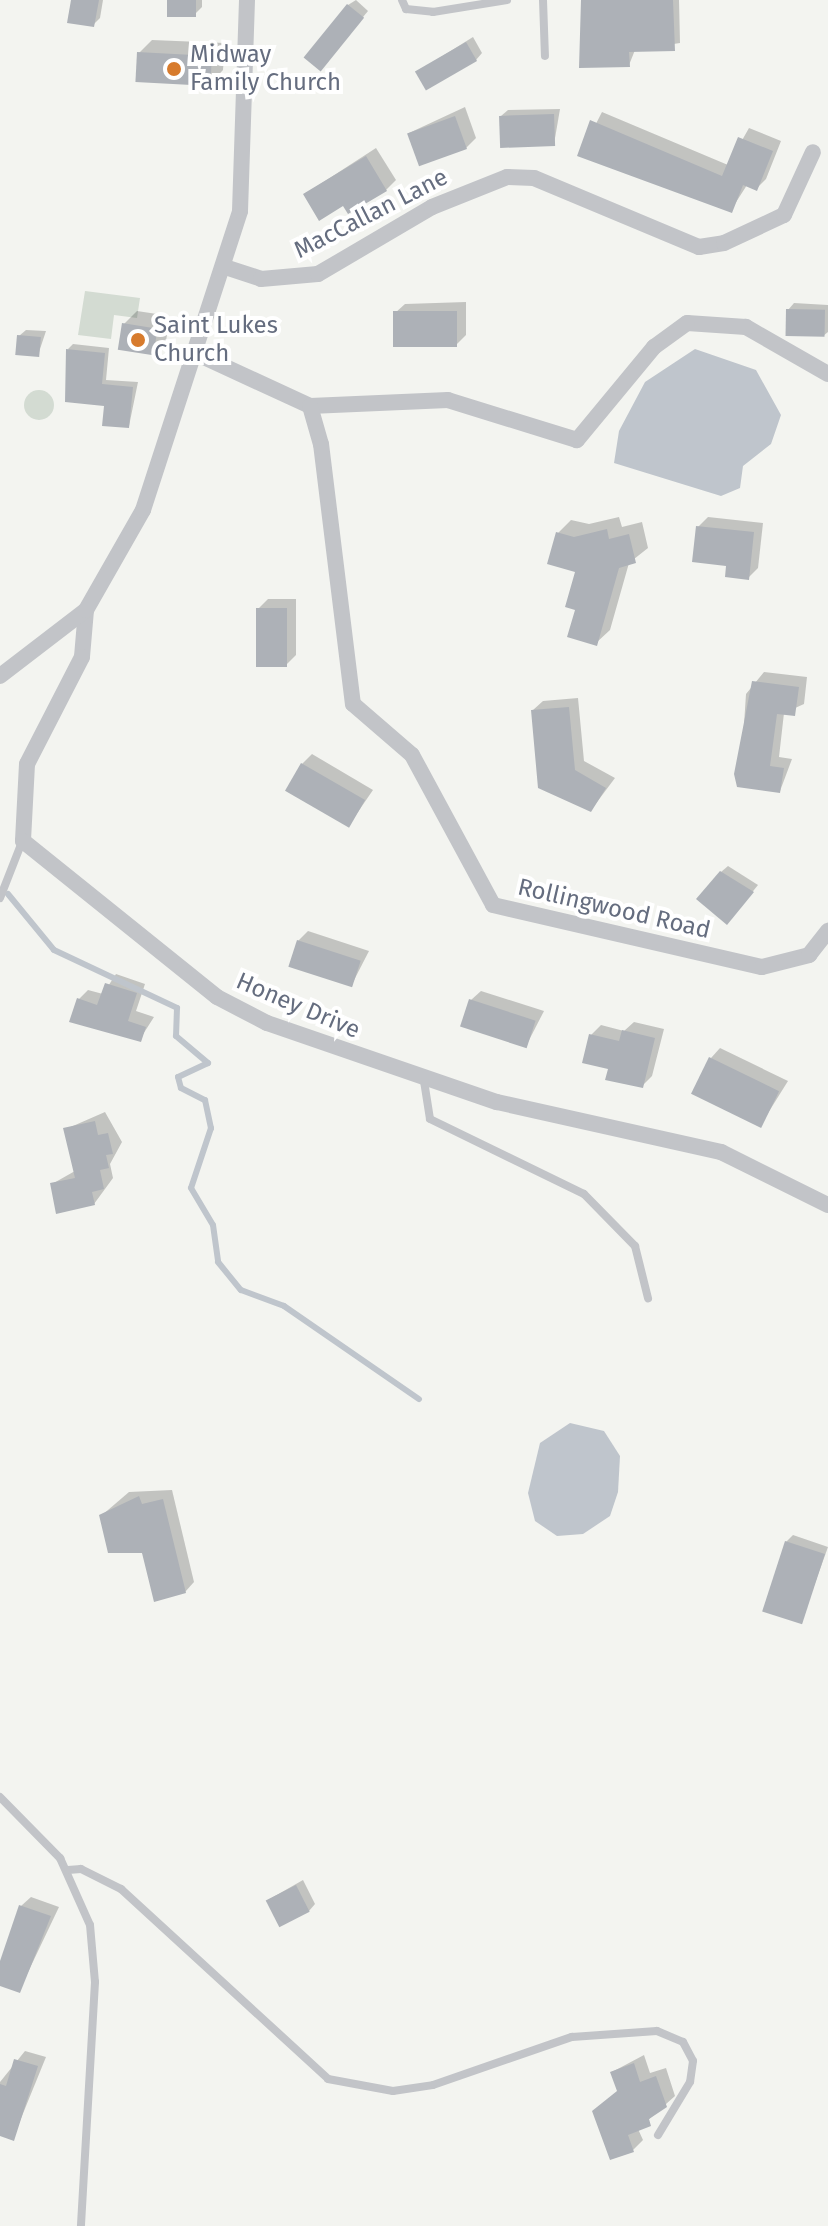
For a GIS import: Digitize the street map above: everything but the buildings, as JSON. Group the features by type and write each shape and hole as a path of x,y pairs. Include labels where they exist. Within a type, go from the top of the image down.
{"street":[{"path":"0,676 86,610 143,510 193,352 225,267 246,165 247,0"},
{"name":"MacCallan Lane","path":"225,267 261,279 309,277 432,207 507,177 534,178 699,247 724,243 784,215 813,152"},
{"path":"193,352 310,406 448,400 577,440 654,347 687,323 746,327 828,374"},
{"name":"Rollingwood Road","path":"310,406 321,444 353,704 412,755 493,905 762,967 809,955 828,931"},
{"path":"23,841 27,764 82,657 86,610"},
{"name":"Honey Drive","path":"23,841 217,997 424,1081 721,1152 828,1205"}],"lane":[{"path":"402,0 406,9 433,12 507,0"},
{"path":"543,0 545,56"},
{"path":"0,898 23,841"},
{"path":"424,1081 430,1119 584,1194 635,1246 648,1298"},
{"path":"0,1797 68,1870 95,1961 81,2226"},
{"path":"68,1870 81,1869 121,1889 328,2079 393,2091 433,2085 572,2037 657,2031 683,2042 693,2061 690,2082 658,2135"}],"shaded area":[{"path":"85,291 140,298 137,318 114,315 111,339 78,335"},
{"path":"695,349 756,370 781,415 771,444 743,466 740,488 721,496 614,463 619,431 645,382"},
{"path":"39,390 50,394 54,405 50,416 39,420 28,416 24,405 28,394"},
{"path":"570,1423 604,1431 620,1456 618,1492 610,1516 583,1534 557,1536 535,1521 528,1493 540,1443"}],"waterway":[{"path":"8,894 54,950 177,1008 176,1036 208,1063 178,1077 181,1088 205,1100 211,1128 191,1188 213,1225 218,1262 241,1290 284,1306 419,1399"}],"place":[{"name":"Midway Family Church","path":"174,69"},
{"name":"Saint Lukes Church","path":"138,340"}]}
